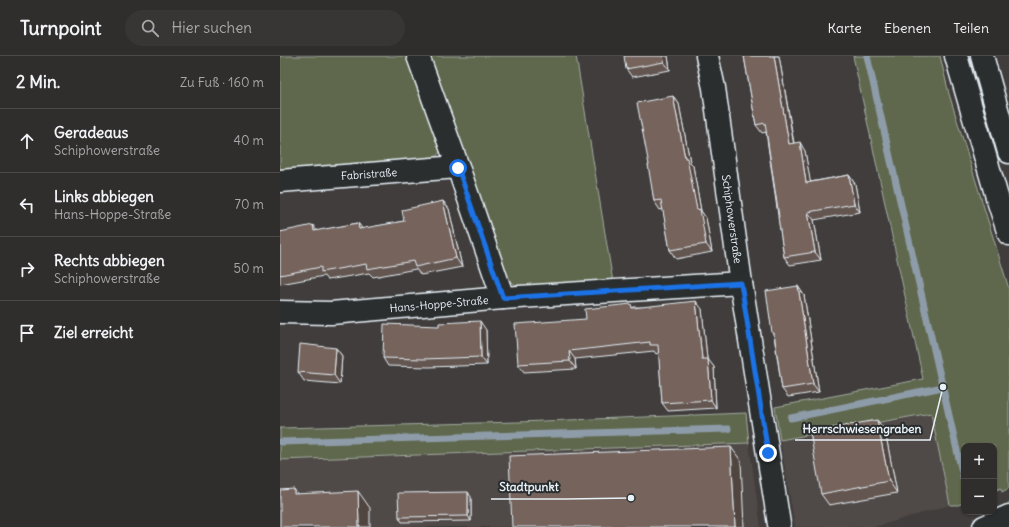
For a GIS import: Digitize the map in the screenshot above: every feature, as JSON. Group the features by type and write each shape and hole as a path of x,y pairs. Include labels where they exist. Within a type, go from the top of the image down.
{"main road":[{"path":"418,56 503,298"},
{"name":"Schiphowerstraße","path":"707,56 714,88 741,283 779,524"},
{"path":"956,56 1009,234"},
{"path":"982,56 1009,152"},
{"name":"Fabristraße","path":"280,181 458,168"},
{"name":"Hans-Hoppe-Straße","path":"280,312 331,313 503,298 741,283"},
{"path":"984,527 1009,516"}],"shaded area":[{"path":"931,413 950,505 875,527 795,527 780,440"},
{"path":"749,443 761,527 280,527 280,460"}],"green space":[{"path":"280,56 411,56 442,149 437,156 427,162 280,174"},
{"path":"427,56 576,56 613,282 524,288 512,283 505,275"},
{"path":"853,56 940,56 949,94 1009,289 1009,488 1002,492 1001,488 997,490 997,443 961,443 961,504 950,505 931,413 780,440 775,407 923,379"},
{"path":"746,413 749,443 280,460 280,428 518,422"}],"building":[{"path":"624,56 663,56 664,62 626,69"},
{"path":"744,56 774,56 789,144 800,142 806,183 849,175 854,204 808,212 815,252 784,257 765,123 756,125"},
{"path":"673,96 685,158 687,158 697,210 700,209 706,244 670,250 661,200 654,201 649,165 637,103"},
{"path":"443,201 456,258 415,267 413,261 367,269 366,264 321,272 321,267 280,275 280,232 313,225 314,231 358,223 359,229 404,221 402,210"},
{"path":"798,286 813,384 782,389 766,291"},
{"path":"696,301 702,359 708,359 711,400 662,403 658,345 650,345 650,342 569,351 570,361 518,364 515,324 586,319 585,309 631,304 632,308"},
{"path":"480,321 481,357 423,359 383,358 384,324 439,326 439,323"},
{"path":"300,344 336,348 334,375 298,372"},
{"path":"877,420 889,481 821,494 810,432"},
{"path":"731,447 735,527 512,527 509,456"},
{"path":"294,489 294,494 358,491 359,527 280,527 280,490"},
{"path":"468,492 468,516 399,517 398,493"}],"waterway":[{"path":"867,56 964,479"},
{"path":"791,418 943,387"},
{"path":"280,442 728,429"}],"place":[{"name":"Herrschwiesengraben","path":"943,387"},
{"name":"Stadtpunkt","path":"631,498"}],"route":[{"path":"458,168 503,298 741,283 768,453"}]}
